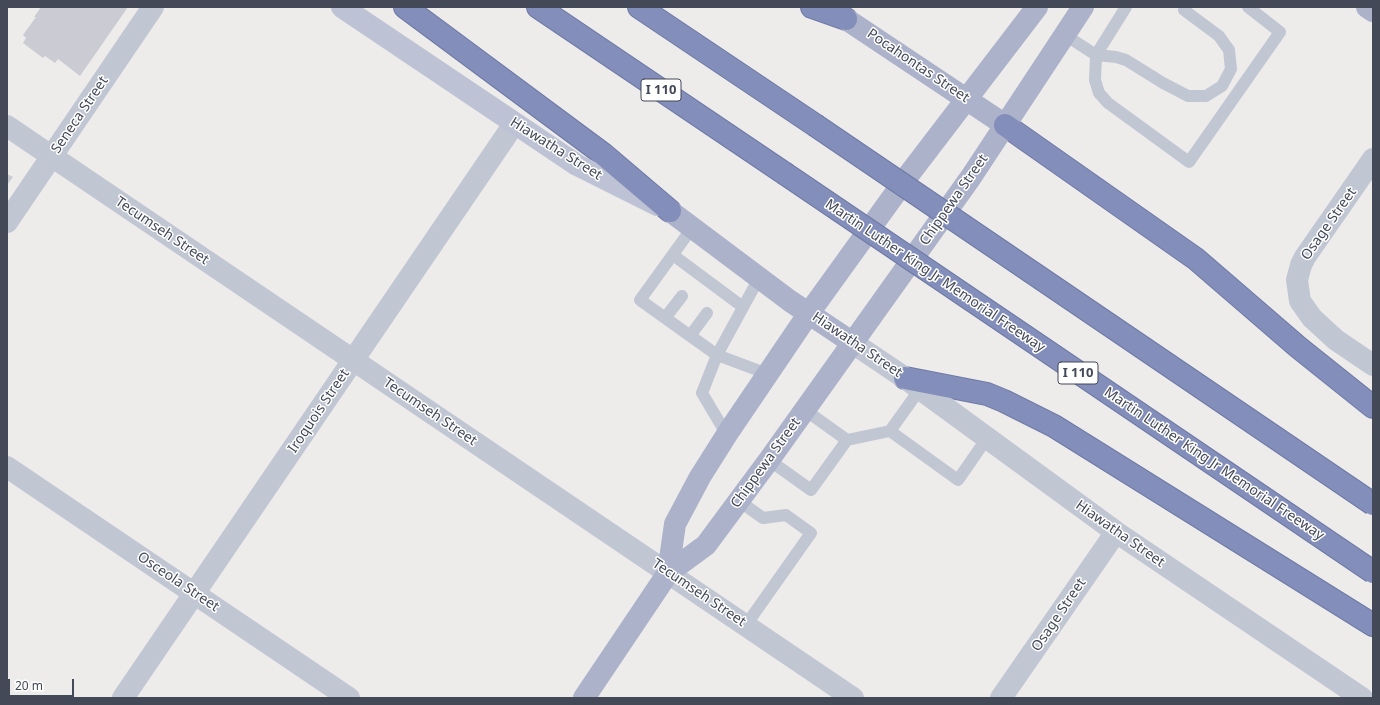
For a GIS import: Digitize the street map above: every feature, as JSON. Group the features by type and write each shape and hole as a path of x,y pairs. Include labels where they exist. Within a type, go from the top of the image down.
{"highway":[{"path":"405,7 603,154 670,211"},
{"name":"Martin Luther King Jr Memorial Freeway","path":"538,7 1373,572"},
{"path":"639,7 1373,504"},
{"path":"812,7 838,13"},
{"path":"1005,125 1196,259 1298,347 1373,407"},
{"path":"912,384 987,394 1054,426 1373,625"}],"main road":[{"name":"Chippewa Street","path":"668,573 675,524 700,477 727,434 809,314 910,173 1037,7"},
{"name":"Chippewa Street","path":"584,698 668,573 706,545 805,410 1005,125 1083,7"},
{"path":"1367,7 1373,11"},
{"name":"Pocahontas Street","path":"838,13 1005,125"},
{"name":"Hiawatha Street","path":"670,211 759,278 853,343"}],"street":[{"name":"Seneca Street","path":"7,222 153,7"},
{"name":"Hiawatha Street","path":"342,7 577,165 670,211"},
{"name":"Iroquois Street","path":"123,698 514,124"},
{"name":"Tecumseh Street","path":"7,126 853,698"},
{"name":"Osage Street","path":"1373,159 1300,265 1296,280 1298,294 1305,309 1336,340 1373,365"},
{"name":"Hiawatha Street","path":"853,343 1116,532 1362,698"},
{"name":"Osceola Street","path":"7,467 349,698"},
{"name":"Osage Street","path":"1002,698 1116,532"}],"lane":[{"path":"1126,7 1096,55 1095,80 1099,93 1108,103 1189,162 1280,32 1265,12 1248,7"},
{"path":"1065,35 1096,55 1116,57 1126,60 1163,84 1188,96 1206,96 1222,86 1231,69 1229,50 1219,36 1184,10"},
{"path":"692,228 640,300 717,355 768,374"},
{"path":"673,255 696,277 743,307"},
{"path":"727,434 702,393 717,355 759,278"},
{"path":"665,318 682,296"},
{"path":"690,336 707,313"},
{"path":"890,431 912,384"},
{"path":"805,410 847,440"},
{"path":"768,460 811,490 847,440 890,431 958,480 987,438"},
{"path":"739,500 762,518 786,515 812,533 746,625"}],"building":[{"path":"41,7 128,7 80,76 58,59 55,63 45,56 43,58 23,43 26,38 23,35 36,17 34,17"},
{"path":"7,174 13,177 7,185"}]}
